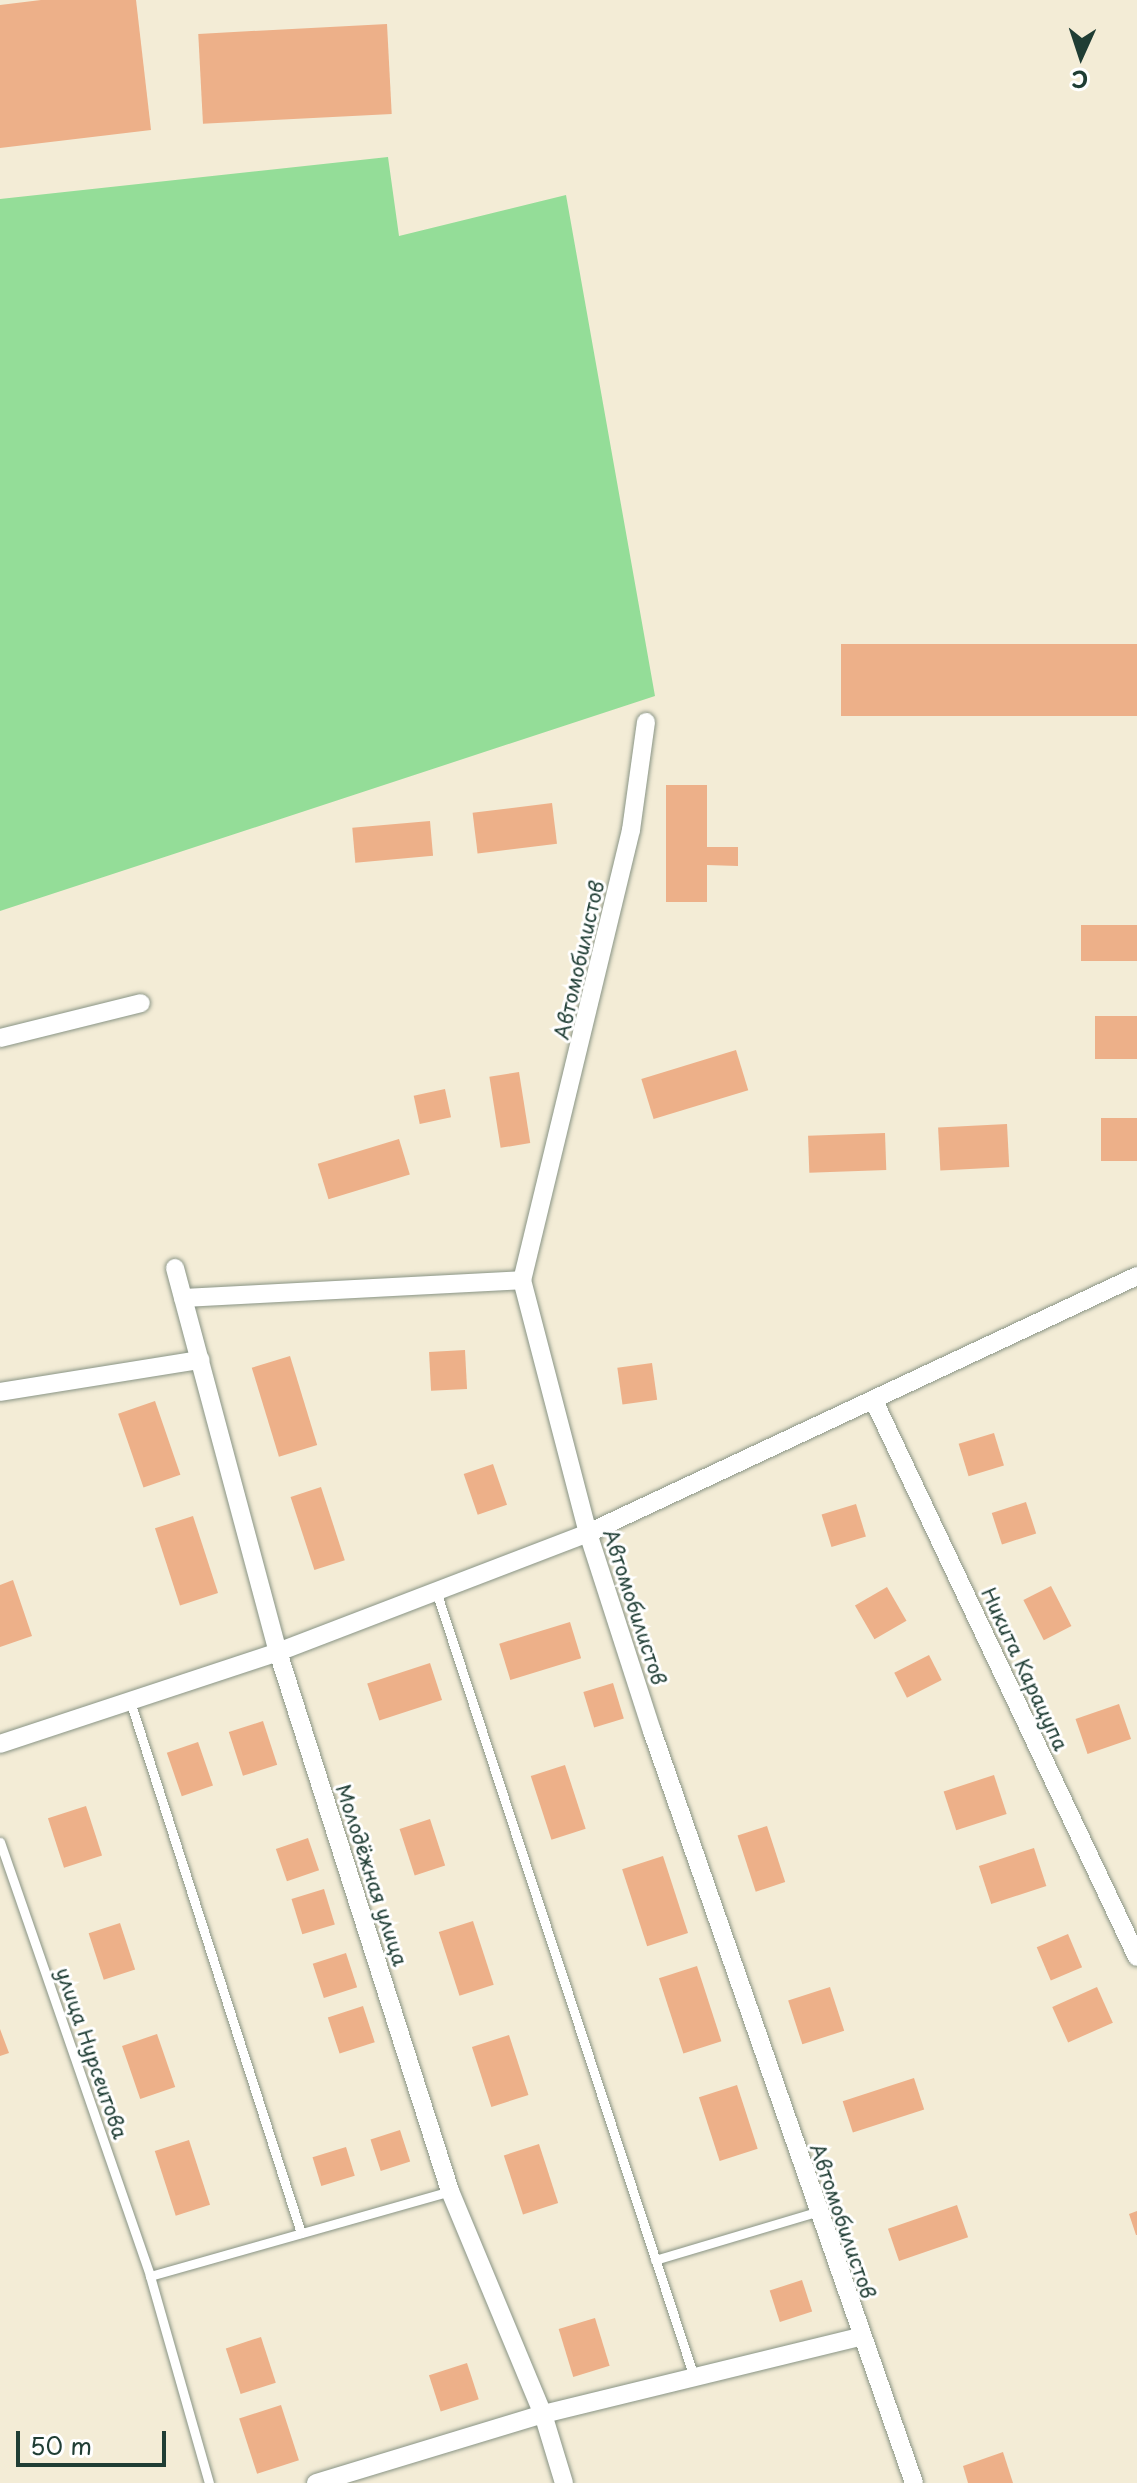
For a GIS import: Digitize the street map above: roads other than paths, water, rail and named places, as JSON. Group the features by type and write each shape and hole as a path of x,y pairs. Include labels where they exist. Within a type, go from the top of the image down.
{"street":[{"name":"Автомобилистов","path":"646,722 631,830 522,1280 588,1533 816,2212 914,2483"},
{"path":"0,1038 141,1003"},
{"name":"Молодёжная улица","path":"175,1268 278,1652 450,2191 543,2414 564,2483"},
{"path":"0,1744 278,1652 588,1533 1137,1276"},
{"path":"183,1298 522,1280"},
{"path":"0,1392 200,1360"},
{"name":"Никита Карацупа","path":"874,1401 1137,1957"},
{"path":"316,2483 543,2414 859,2337"}],"lane":[{"path":"436,1591 694,2377"},
{"path":"130,1701 301,2233"},
{"name":"улица Нурсеитова","path":"0,1842 150,2276 209,2483"},
{"path":"150,2276 450,2191"},
{"path":"655,2260 816,2212"}]}
